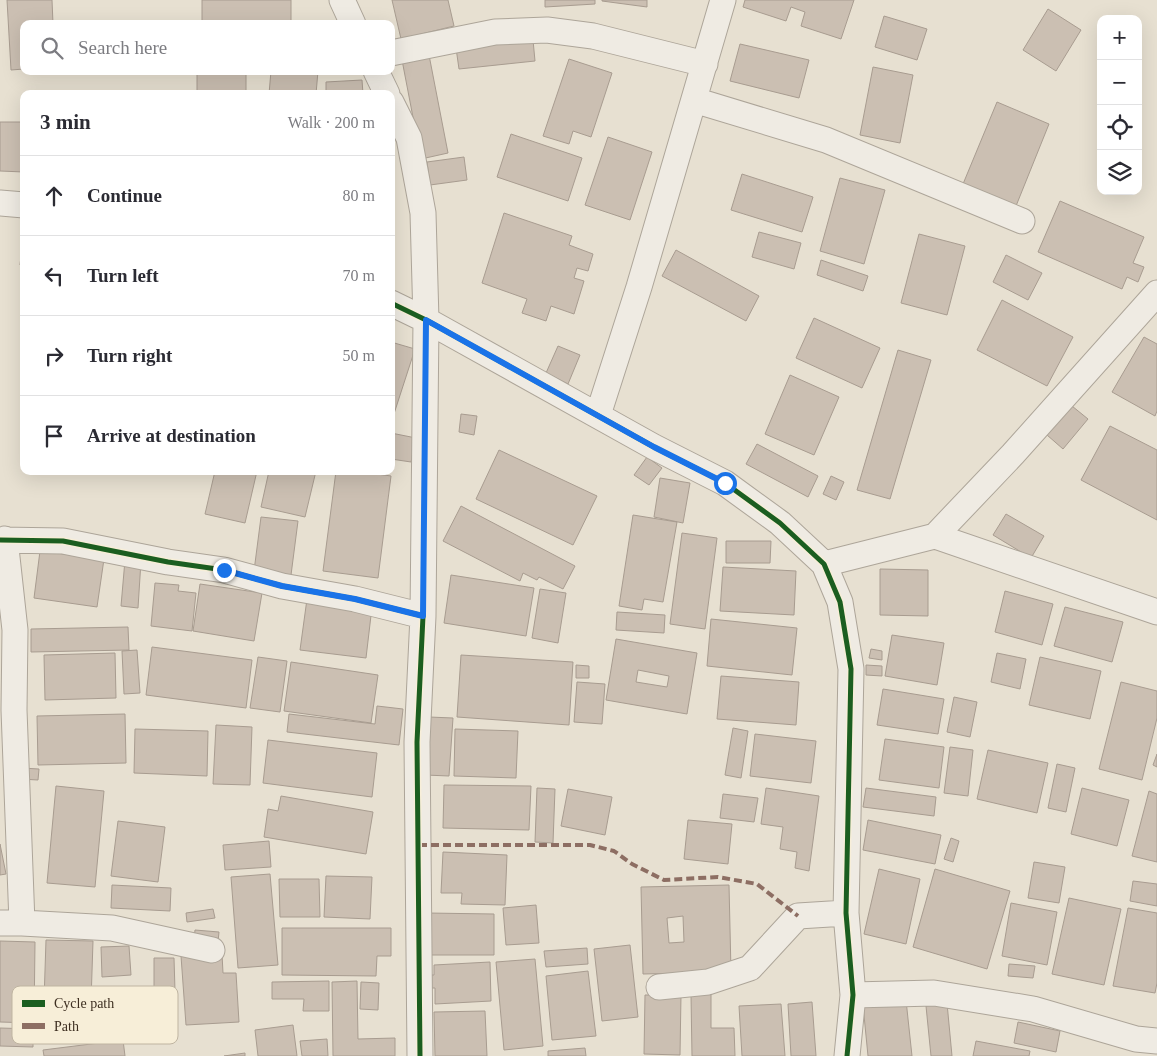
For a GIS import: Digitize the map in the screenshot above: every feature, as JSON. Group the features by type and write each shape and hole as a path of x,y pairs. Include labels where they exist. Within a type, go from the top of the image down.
{"street":[{"path":"342,0 352,20"},
{"path":"598,415 641,278 723,0"},
{"path":"395,51 495,32 547,30 593,36 705,64"},
{"path":"378,75 385,90"},
{"path":"694,100 826,140 1022,221"},
{"path":"395,110 408,138 423,213 426,320 423,616 417,742 420,1056"},
{"path":"0,203 20,205"},
{"path":"824,564 935,536 1014,454 1157,293"},
{"path":"395,305 426,320 654,447 725,483 780,522 824,564 840,602 851,669 846,913 853,995 847,1056"},
{"path":"935,536 1157,612"},
{"path":"212,950 112,928 11,923 15,630 2,539 63,541 168,562 224,570 282,586 355,599 423,616"},
{"path":"659,987 708,982 750,968 798,916 846,913"},
{"path":"853,995 934,993 1033,1009 1142,1045"}],"building":[{"path":"7,0 52,0 53,20 20,20 20,69 11,70"},
{"path":"202,0 291,0 291,20 202,20"},
{"path":"392,0 448,0 454,26 401,39"},
{"path":"545,0 595,0 595,4 545,7"},
{"path":"647,0 647,7 602,1"},
{"path":"745,0 854,0 841,39 801,26 805,12 791,7 786,21 743,7"},
{"path":"1048,9 1081,30 1056,71 1023,50"},
{"path":"884,16 927,29 917,60 875,47"},
{"path":"533,40 535,61 459,69 456,48"},
{"path":"740,44 809,60 799,98 730,81"},
{"path":"429,55 448,153 421,159 402,60"},
{"path":"569,59 612,73 591,137 573,131 569,144 543,136"},
{"path":"873,67 913,75 900,143 860,135"},
{"path":"197,75 246,75 246,90 197,90"},
{"path":"271,75 318,75 316,90 269,90"},
{"path":"362,80 363,90 326,90 326,82"},
{"path":"997,102 1049,124 1016,206 963,184"},
{"path":"0,122 20,122 20,172 0,171"},
{"path":"511,134 582,158 568,201 497,177"},
{"path":"608,137 652,152 630,220 585,205"},
{"path":"464,157 467,180 430,185 427,162"},
{"path":"742,174 813,197 802,232 731,210"},
{"path":"840,178 885,190 864,264 820,251"},
{"path":"1060,201 1144,237 1133,263 1144,267 1138,282 1127,277 1122,289 1038,252"},
{"path":"504,213 572,236 569,245 593,254 588,271 577,268 574,278 584,281 574,314 551,306 546,321 522,313 527,299 482,283"},
{"path":"759,232 801,243 794,269 752,257"},
{"path":"919,234 965,246 947,315 901,303"},
{"path":"676,250 759,296 746,321 662,276"},
{"path":"1006,255 1042,273 1028,300 993,282"},
{"path":"821,260 868,276 863,291 817,275"},
{"path":"1002,300 1073,337 1047,386 977,350"},
{"path":"814,318 880,348 862,388 796,358"},
{"path":"1144,337 1157,344 1157,411 1155,416 1112,392"},
{"path":"395,343 415,349 395,411"},
{"path":"558,346 580,355 568,384 546,373"},
{"path":"898,350 931,360 890,499 857,490"},
{"path":"790,375 839,397 814,455 765,434"},
{"path":"1072,406 1088,419 1063,449 1047,435"},
{"path":"461,414 477,416 474,435 459,432"},
{"path":"1110,426 1157,450 1157,520 1081,480"},
{"path":"395,434 416,438 411,462 395,460"},
{"path":"757,444 818,476 808,497 746,464"},
{"path":"499,450 597,496 573,545 476,499"},
{"path":"647,457 662,468 649,485 634,475"},
{"path":"214,475 256,475 245,523 205,514"},
{"path":"268,475 315,475 305,517 261,507"},
{"path":"335,475 391,476 378,578 323,571"},
{"path":"831,476 844,482 836,500 823,494"},
{"path":"660,478 690,483 683,523 654,517"},
{"path":"461,506 575,566 563,589 539,577 537,580 523,573 520,581 443,541"},
{"path":"1006,514 1044,536 1031,558 993,535"},
{"path":"633,515 677,522 663,602 644,599 642,610 619,606"},
{"path":"261,517 298,521 291,575 254,571"},
{"path":"682,533 717,538 705,629 670,624"},
{"path":"726,541 771,541 770,563 726,563"},
{"path":"40,551 104,559 97,607 34,598"},
{"path":"125,560 141,561 138,608 121,606"},
{"path":"723,567 796,571 794,615 720,611"},
{"path":"880,569 928,570 928,616 880,615"},
{"path":"451,575 534,588 526,636 444,623"},
{"path":"155,583 179,585 178,591 196,593 192,631 151,626"},
{"path":"200,584 262,593 254,641 193,631"},
{"path":"540,589 566,593 558,643 532,638"},
{"path":"1005,591 1053,604 1042,645 995,632"},
{"path":"307,599 372,607 366,658 300,650"},
{"path":"1065,607 1123,622 1112,662 1054,646"},
{"path":"617,612 665,615 664,633 616,630"},
{"path":"711,619 797,628 792,675 707,666"},
{"path":"128,627 129,650 31,652 31,629"},
{"path":"892,635 944,643 937,685 885,676"},
{"path":"616,639 697,653 687,714 606,700","holes":["638,670 669,676 667,687 636,682"]},
{"path":"152,647 252,660 246,708 146,695"},
{"path":"871,649 882,651 882,660 869,658"},
{"path":"137,650 140,693 124,694 122,651"},
{"path":"115,653 116,698 45,700 44,655"},
{"path":"997,653 1026,659 1020,689 991,682"},
{"path":"461,655 573,662 569,725 457,717"},
{"path":"258,657 287,661 280,712 250,708"},
{"path":"1040,657 1101,671 1090,719 1029,705"},
{"path":"291,662 378,675 371,723 284,711"},
{"path":"576,665 589,666 589,678 576,678"},
{"path":"866,665 882,666 882,676 866,675"},
{"path":"721,676 799,682 796,725 717,719"},
{"path":"577,682 605,684 602,724 574,722"},
{"path":"1121,682 1157,691 1157,718 1142,780 1099,769"},
{"path":"883,689 944,699 938,734 877,725"},
{"path":"954,697 977,702 970,737 947,732"},
{"path":"377,706 403,709 399,745 287,732 289,714 375,724"},
{"path":"125,714 126,763 38,765 37,716"},
{"path":"429,717 453,718 449,776 425,775"},
{"path":"216,725 252,727 250,785 213,784"},
{"path":"733,728 748,731 741,778 725,775"},
{"path":"135,729 208,731 207,776 134,773"},
{"path":"455,729 518,731 516,778 454,776"},
{"path":"755,734 816,741 811,783 750,776"},
{"path":"885,739 944,747 939,788 879,780"},
{"path":"268,740 377,753 372,797 263,783"},
{"path":"950,747 973,750 968,796 944,793"},
{"path":"988,750 1048,763 1037,813 977,799"},
{"path":"1157,754 1157,767 1153,765"},
{"path":"1057,764 1075,768 1066,812 1048,808"},
{"path":"21,768 39,769 38,780 20,779"},
{"path":"444,785 531,786 529,830 443,828"},
{"path":"56,786 104,791 95,887 47,883"},
{"path":"537,788 555,789 553,843 535,842"},
{"path":"766,788 819,796 809,871 795,868 797,852 780,849 783,827 761,824"},
{"path":"866,788 936,797 934,816 863,807"},
{"path":"1082,788 1129,800 1117,846 1071,834"},
{"path":"568,789 612,797 605,835 561,826"},
{"path":"1149,791 1157,794 1157,862 1132,856"},
{"path":"723,794 758,798 754,822 720,818"},
{"path":"281,796 373,812 366,854 264,837 268,809 278,811"},
{"path":"688,820 732,824 728,864 684,859"},
{"path":"868,820 941,835 935,864 863,850"},
{"path":"118,821 165,827 158,882 111,876"},
{"path":"951,838 959,841 953,862 944,859"},
{"path":"269,841 271,867 225,870 223,845"},
{"path":"0,844 6,874 0,875"},
{"path":"443,852 507,855 505,905 461,904 462,893 441,893"},
{"path":"1034,862 1065,867 1059,903 1028,898"},
{"path":"879,869 920,879 906,944 864,934"},
{"path":"935,869 1010,891 987,969 913,947"},
{"path":"270,874 278,965 238,968 231,877"},
{"path":"326,876 372,877 370,919 324,917"},
{"path":"279,879 319,879 320,917 280,917"},
{"path":"1133,881 1157,884 1157,906 1130,901"},
{"path":"112,885 171,888 170,911 111,908"},
{"path":"729,885 731,972 643,974 641,887","holes":["683,916 684,942 669,943 667,918"]},
{"path":"1069,898 1121,909 1104,985 1052,974"},
{"path":"1011,903 1057,912 1047,965 1002,956"},
{"path":"536,905 539,943 506,945 503,908"},
{"path":"1128,908 1157,913 1157,983 1155,993 1113,986"},
{"path":"213,909 215,918 187,922 186,913"},
{"path":"427,913 494,914 494,955 427,955"},
{"path":"282,928 391,928 391,956 377,956 376,976 282,975"},
{"path":"195,930 219,932 218,942 194,940"},
{"path":"46,940 93,941 92,986 44,986"},
{"path":"0,941 35,942 34,986 12,986 12,1022 0,1022"},
{"path":"630,945 638,1017 602,1021 594,949"},
{"path":"129,946 131,975 102,977 101,947"},
{"path":"587,948 588,964 546,967 544,951"},
{"path":"222,954 223,973 236,973 239,1022 186,1025 181,956"},
{"path":"154,958 174,958 175,986 154,986"},
{"path":"535,959 543,1046 504,1050 496,962"},
{"path":"490,962 491,1001 435,1004 435,988 429,988 428,975 434,975 434,965"},
{"path":"1009,964 1035,966 1033,978 1008,976"},
{"path":"588,971 596,1036 552,1040 546,976"},
{"path":"329,981 329,1011 303,1011 304,999 272,999 272,982"},
{"path":"357,981 358,1039 395,1038 395,1056 333,1056 332,982"},
{"path":"361,982 379,983 378,1010 360,1009"},
{"path":"711,994 711,1028 734,1028 735,1056 692,1056 691,995"},
{"path":"645,995 681,995 680,1055 644,1054"},
{"path":"906,1000 912,1056 868,1056 863,1005"},
{"path":"812,1002 816,1056 791,1056 788,1004"},
{"path":"947,1003 952,1056 931,1056 926,1006"},
{"path":"781,1004 785,1056 742,1056 739,1006"},
{"path":"485,1011 487,1056 435,1056 434,1012"},
{"path":"1018,1022 1060,1031 1056,1052 1014,1043"},
{"path":"293,1025 297,1056 258,1056 255,1030"},
{"path":"0,1028 12,1028 12,1044 33,1044 33,1047 0,1046"},
{"path":"327,1039 328,1056 302,1056 300,1041"},
{"path":"976,1041 1030,1051 1029,1056 973,1056"},
{"path":"91,1044 124,1044 125,1056 44,1056 43,1050"},
{"path":"585,1048 586,1056 548,1056 548,1051"},
{"path":"245,1053 245,1056 224,1056"}],"marked path":[{"path":"419,845 590,845 614,851 632,864 664,880 718,877 757,884 798,916"}],"cycle path":[{"path":"395,305 426,320 654,447 725,483 780,523 824,564 840,602 851,669 846,913 853,995 847,1056"},
{"path":"0,540 63,541 168,562 224,570 282,586 355,599 423,616 417,742 420,1056"}],"route":[{"path":"224,570 282,586 355,599 423,616 426,320 654,447 725,483"}]}
